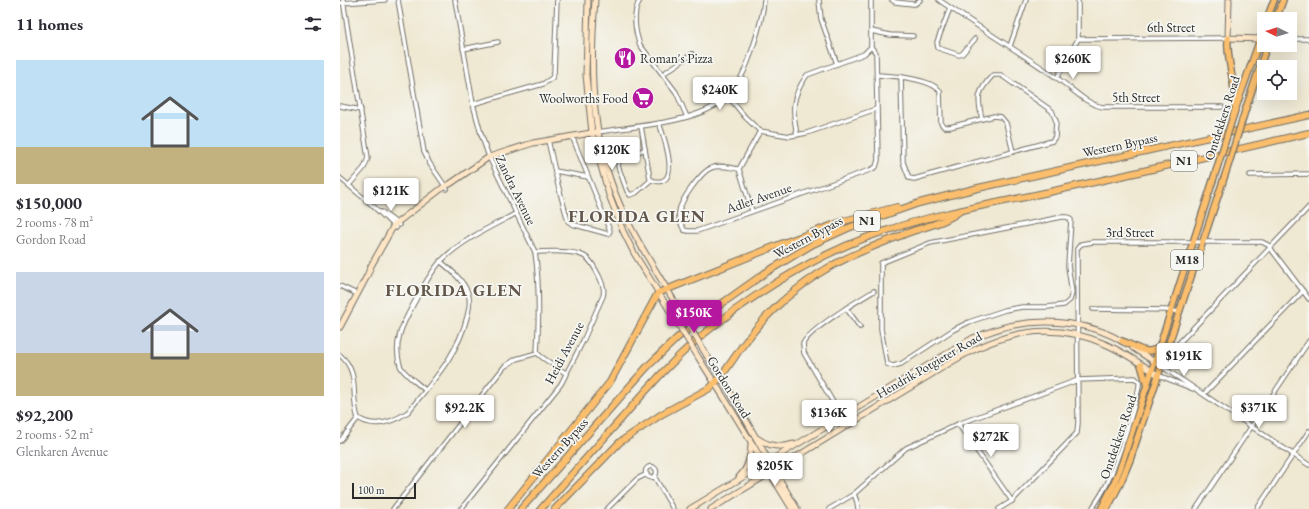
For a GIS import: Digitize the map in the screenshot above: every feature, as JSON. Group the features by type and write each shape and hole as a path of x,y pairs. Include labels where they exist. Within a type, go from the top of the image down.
{"highway":[{"name":"Western Bypass","path":"521,509 648,367 677,338 765,272 814,244 848,228 919,203 986,186 1309,115"},
{"name":"Western Bypass","path":"542,509 656,378 685,350 721,321 772,285 817,260 850,244 884,231 940,215 1309,133"},
{"path":"508,509 610,382 658,293 786,242 844,221 919,203"},
{"path":"555,509 620,442 662,414 715,384 722,377 761,321 781,301 804,284 847,258 910,232 938,224 953,217 962,210"}],"main road":[{"path":"1270,12 1274,0"},
{"path":"1279,12 1283,0"},
{"path":"1228,38 1228,55 1235,93 1235,112"},
{"name":"Ontdekkers Road","path":"1100,509 1113,486 1122,463 1235,112 1257,52"},
{"name":"Ontdekkers Road","path":"1107,509 1126,470 1180,312 1265,52"},
{"path":"1122,341 1150,352 1155,351 1160,347"},
{"path":"1141,364 1146,377 1147,386"}],"street":[{"path":"348,185 364,168 368,161 368,154 342,2 385,0"},
{"path":"398,0 424,152 430,164 447,187"},
{"name":"Zandra Avenue","path":"455,0 473,104 488,157 535,252 539,311 537,353"},
{"path":"473,104 538,86 548,82 552,78 554,73 557,0"},
{"name":"Gordon Road","path":"588,0 586,74 592,133 609,196 623,231 634,253 751,444 767,463"},
{"name":"Gordon Road","path":"595,0 591,72 598,132 610,181 638,242 707,356 722,377 755,436 771,471 792,509"},
{"path":"640,0 635,14 640,45 676,92 687,117"},
{"path":"340,327 367,276 370,274 397,225 488,157 533,143 659,123 687,117 714,106 728,96 748,65 757,34 764,0"},
{"path":"819,0 821,19 837,64"},
{"path":"728,96 745,118 760,131 780,135 797,135 807,133 876,109 876,53 871,47 871,0"},
{"path":"892,0 895,2 915,4 920,0"},
{"name":"5th Street","path":"939,0 1010,46 1088,101 1100,106 1222,107"},
{"path":"1010,46 1026,0"},
{"path":"1057,78 1078,39 1078,0"},
{"path":"1228,38 1229,0"},
{"path":"950,8 937,42 938,48 959,55 962,54 974,38"},
{"path":"871,31 890,35 913,36"},
{"name":"6th Street","path":"1078,39 1257,39"},
{"path":"1297,39 1309,39"},
{"path":"464,49 498,42"},
{"path":"797,135 793,114 793,103 808,75 864,54 871,47"},
{"path":"663,74 692,54"},
{"path":"901,76 903,162 909,178 914,179 1013,152 1054,139 1056,132 1056,121 1054,114 1050,109 1004,76 995,74 989,78 978,96 982,119"},
{"path":"877,75 911,78 934,86 938,89 940,94 941,123 944,127 998,116 1004,119 1013,152"},
{"path":"340,106 361,110"},
{"name":"Adler Avenue","path":"739,169 718,166 706,171 691,188 679,210 680,222 684,230 696,231 876,167 878,160 876,109"},
{"path":"645,149 621,160 618,166 627,191 630,195 636,193 651,180 662,181 668,175 670,170 665,143 659,123"},
{"path":"641,126 651,180"},
{"path":"752,211 739,169 760,131"},
{"path":"548,140 568,221 572,224 608,234 610,231 572,136"},
{"path":"555,171 588,177"},
{"path":"1250,175 1309,174"},
{"path":"340,178 397,225"},
{"path":"1178,344 1309,207"},
{"path":"425,390 401,368 398,352 399,336 414,304 440,261 481,232 516,214"},
{"path":"1067,217 1071,220 1068,266 1072,293 1067,304 1047,307 1022,307 985,316 953,330 901,364 893,366 887,364 881,319 881,265 884,262 930,243 1067,217"},
{"name":"3rd Street","path":"1000,509 1012,501 1077,433 1077,249 1081,244 1086,242 1262,242 1270,248"},
{"path":"1270,248 1309,299"},
{"name":"Heidi Avenue","path":"461,509 561,384 603,296 604,289 597,273 588,259 584,256 560,252 535,252"},
{"path":"358,418 376,424 383,424 408,412 452,354 465,326 469,305 468,293 454,273 440,261"},
{"path":"1068,266 1077,266"},
{"path":"340,286 357,294"},
{"path":"846,426 802,346 808,335 846,308 874,291"},
{"path":"1204,394 1303,291"},
{"path":"846,308 860,327"},
{"path":"1093,309 1172,310 1180,312"},
{"name":"Hendrik Potgieter Road","path":"690,509 767,463 808,436 973,338 1001,328 1015,324 1049,322 1077,325 1095,330 1122,341 1161,366"},
{"name":"Hendrik Potgieter Road","path":"711,509 953,361 988,343 1003,338 1031,332 1054,332 1077,335 1105,344 1158,375"},
{"path":"1196,509 1309,341"},
{"path":"393,509 504,367 516,359 537,353 567,374"},
{"path":"340,355 348,364 352,373 358,418 340,440"},
{"path":"1161,366 1200,392"},
{"path":"1158,375 1204,394 1309,465"},
{"path":"829,509 854,494 906,448 958,424 1078,380 1136,379 1140,383 1139,390 1110,478 1092,509"},
{"path":"958,424 1012,501"},
{"path":"1257,509 1309,431"},
{"path":"755,436 769,445 780,447 791,445 808,436"},
{"path":"726,488 739,477 747,467 751,444"},
{"path":"647,474 647,468 653,467 656,471 654,476 673,509"},
{"name":"Gordon Road","path":"771,471 790,496 797,509"},
{"path":"647,474 650,477 654,476"},
{"path":"607,509 638,479 647,474"},
{"path":"854,494 858,509"}],"place":[{"name":"Roman's Pizza","path":"625,58"},
{"name":"Woolworths Food","path":"643,98"}],"district":[{"name":"FLORIDA GLEN","path":"637,216"},
{"name":"FLORIDA GLEN","path":"454,290"}]}
